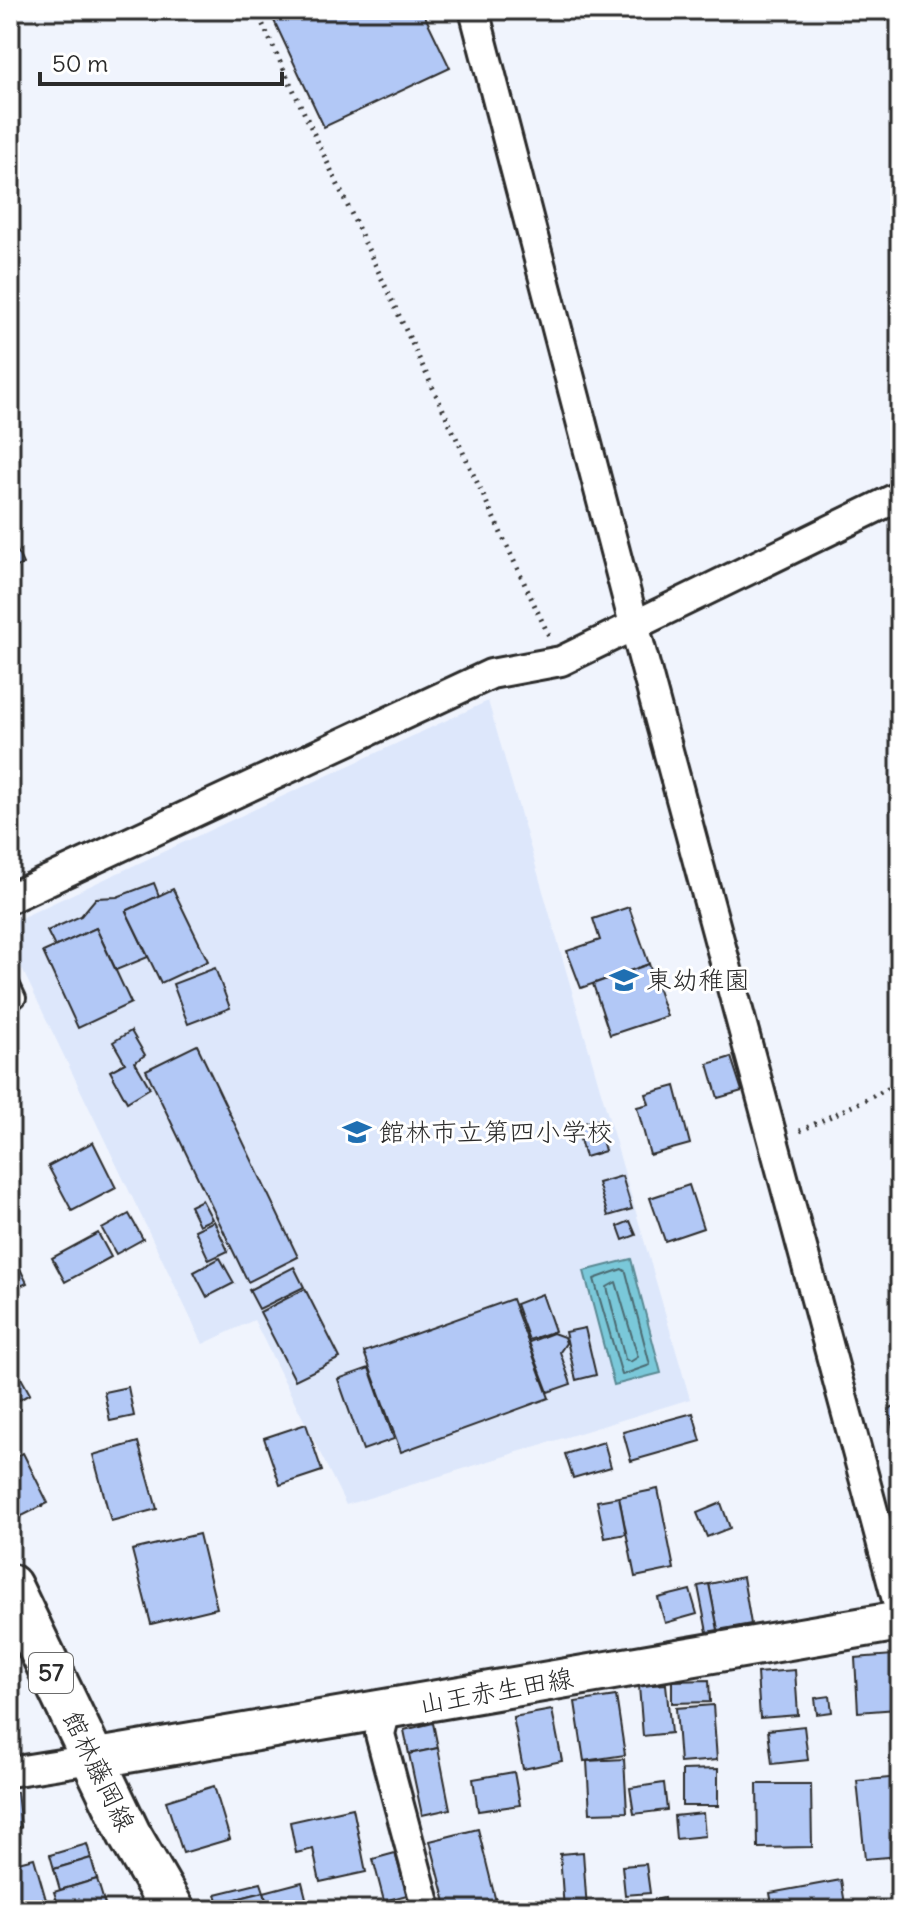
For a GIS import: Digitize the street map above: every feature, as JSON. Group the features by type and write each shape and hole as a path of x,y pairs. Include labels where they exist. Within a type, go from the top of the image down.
{"main road":[{"name":"館林藤岡線","path":"10,1586 129,1834 173,1910"},
{"name":"山王赤生田線","path":"92,1759 900,1621"}],"street":[{"path":"474,10 635,628 900,1611"},
{"path":"10,898 491,674 561,661 635,628 900,496"},
{"path":"386,1710 380,1734 427,1910"},
{"path":"10,1772 92,1759"}],"lane":[{"path":"10,981 18,998 10,1005"}],"path":[{"path":"256,10 561,661"},
{"path":"773,1143 900,1083"}],"shaded area":[{"name":"館林市立第四小学校","path":"488,701 690,1399 346,1505 254,1320 203,1344 10,944 10,923"}],"water":[{"path":"631,1259 661,1373 614,1385 584,1271"}],"building":[{"path":"269,10 422,10 450,68 324,127"},
{"path":"10,536 23,564 10,570"},
{"path":"154,883 159,896 126,911 148,957 116,970 96,928 55,947 47,931 81,916 96,898 117,897"},
{"path":"173,889 208,961 161,983 126,911"},
{"path":"629,907 649,964 581,988 567,951 600,940 593,919"},
{"path":"96,928 131,1003 78,1028 43,952"},
{"path":"649,964 667,1016 610,1035 593,984"},
{"path":"215,968 230,1008 188,1024 173,984"},
{"path":"131,1031 145,1055 135,1062 150,1088 127,1102 110,1071 125,1063 113,1042"},
{"path":"197,1045 298,1257 248,1282 146,1070"},
{"path":"731,1057 742,1091 718,1098 708,1064"},
{"path":"675,1086 690,1144 650,1155 637,1107 649,1104 646,1094"},
{"path":"597,1120 605,1151 585,1157 576,1125"},
{"path":"93,1142 116,1188 72,1211 48,1166"},
{"path":"622,1176 632,1209 608,1216 598,1183"},
{"path":"689,1185 703,1228 665,1241 650,1198"},
{"path":"202,1200 212,1219 199,1225 190,1206"},
{"path":"129,1214 143,1239 116,1254 102,1229"},
{"path":"214,1221 228,1251 209,1260 195,1230"},
{"path":"630,1221 636,1235 623,1240 618,1226"},
{"path":"98,1233 111,1257 65,1282 52,1258"},
{"path":"10,1248 27,1283 10,1291"},
{"path":"220,1258 234,1283 207,1297 194,1272"},
{"path":"294,1267 304,1287 259,1309 249,1290"},
{"path":"305,1289 340,1358 295,1380 260,1312"},
{"path":"542,1294 555,1331 529,1340 516,1304"},
{"path":"512,1299 549,1398 401,1452 364,1352"},
{"path":"585,1328 596,1375 576,1380 565,1332"},
{"path":"553,1333 564,1337 566,1343 560,1352 571,1384 548,1392 529,1342"},
{"path":"10,1358 30,1394 10,1405"},
{"path":"369,1368 394,1439 363,1450 338,1379"},
{"path":"128,1387 134,1416 110,1421 104,1392"},
{"path":"900,1406 900,1453 888,1409"},
{"path":"693,1413 701,1441 631,1461 623,1432"},
{"path":"306,1424 322,1471 280,1485 264,1438"},
{"path":"138,1442 157,1509 111,1521 93,1455"},
{"path":"604,1442 611,1467 573,1478 565,1454"},
{"path":"23,1453 48,1503 16,1519 10,1507 10,1459"},
{"path":"658,1489 674,1569 635,1577 619,1497"},
{"path":"619,1497 626,1534 605,1538 597,1501"},
{"path":"721,1503 730,1528 707,1537 697,1513"},
{"path":"199,1534 217,1608 151,1624 132,1550"},
{"path":"743,1577 751,1624 718,1630 709,1584"},
{"path":"709,1584 718,1630 707,1632 698,1586"},
{"path":"690,1590 697,1614 665,1623 658,1598"},
{"path":"893,1655 897,1709 858,1712 855,1658"},
{"path":"795,1670 798,1715 760,1718 757,1673"},
{"path":"709,1680 710,1702 672,1703 672,1681"},
{"path":"666,1684 671,1733 643,1736 639,1686"},
{"path":"616,1696 625,1755 584,1761 575,1702"},
{"path":"830,1696 832,1712 817,1714 815,1698"},
{"path":"713,1705 717,1760 680,1763 676,1708"},
{"path":"552,1710 562,1761 523,1769 513,1717"},
{"path":"433,1723 438,1748 409,1754 404,1730"},
{"path":"804,1726 808,1760 772,1764 768,1730"},
{"path":"438,1748 450,1809 422,1815 409,1754"},
{"path":"624,1759 627,1812 590,1813 587,1761"},
{"path":"718,1769 718,1806 682,1806 682,1770"},
{"path":"514,1772 520,1805 478,1811 473,1779"},
{"path":"900,1777 900,1856 865,1859 857,1781"},
{"path":"664,1783 667,1810 634,1814 630,1788"},
{"path":"757,1784 811,1784 812,1847 758,1848"},
{"path":"214,1786 230,1839 183,1853 166,1801"},
{"path":"10,1792 17,1792 21,1827 10,1828"},
{"path":"353,1808 366,1872 320,1882 313,1849 296,1853 290,1822"},
{"path":"703,1813 705,1836 676,1839 674,1816"},
{"path":"478,1829 497,1906 448,1910 430,1841"},
{"path":"87,1844 91,1858 54,1869 50,1855"},
{"path":"583,1852 587,1910 564,1910 560,1854"},
{"path":"395,1853 407,1895 384,1901 373,1859"},
{"path":"34,1858 49,1910 10,1910 10,1864"},
{"path":"91,1858 97,1879 60,1890 54,1869"},
{"path":"646,1864 650,1893 625,1895 622,1866"},
{"path":"97,1879 106,1908 60,1910 54,1892"},
{"path":"841,1880 846,1910 773,1910 770,1893"},
{"path":"302,1882 309,1910 268,1910 264,1892"},
{"path":"261,1883 264,1892 232,1900 235,1910 221,1910 216,1894"},
{"path":"264,1892 268,1910 235,1910 232,1900"},
{"path":"664,1898 667,1910 631,1910 630,1905"}],"place":[{"name":"東幼稚園","path":"624,980"},
{"name":"館林市立第四小学校","path":"357,1132"}]}
